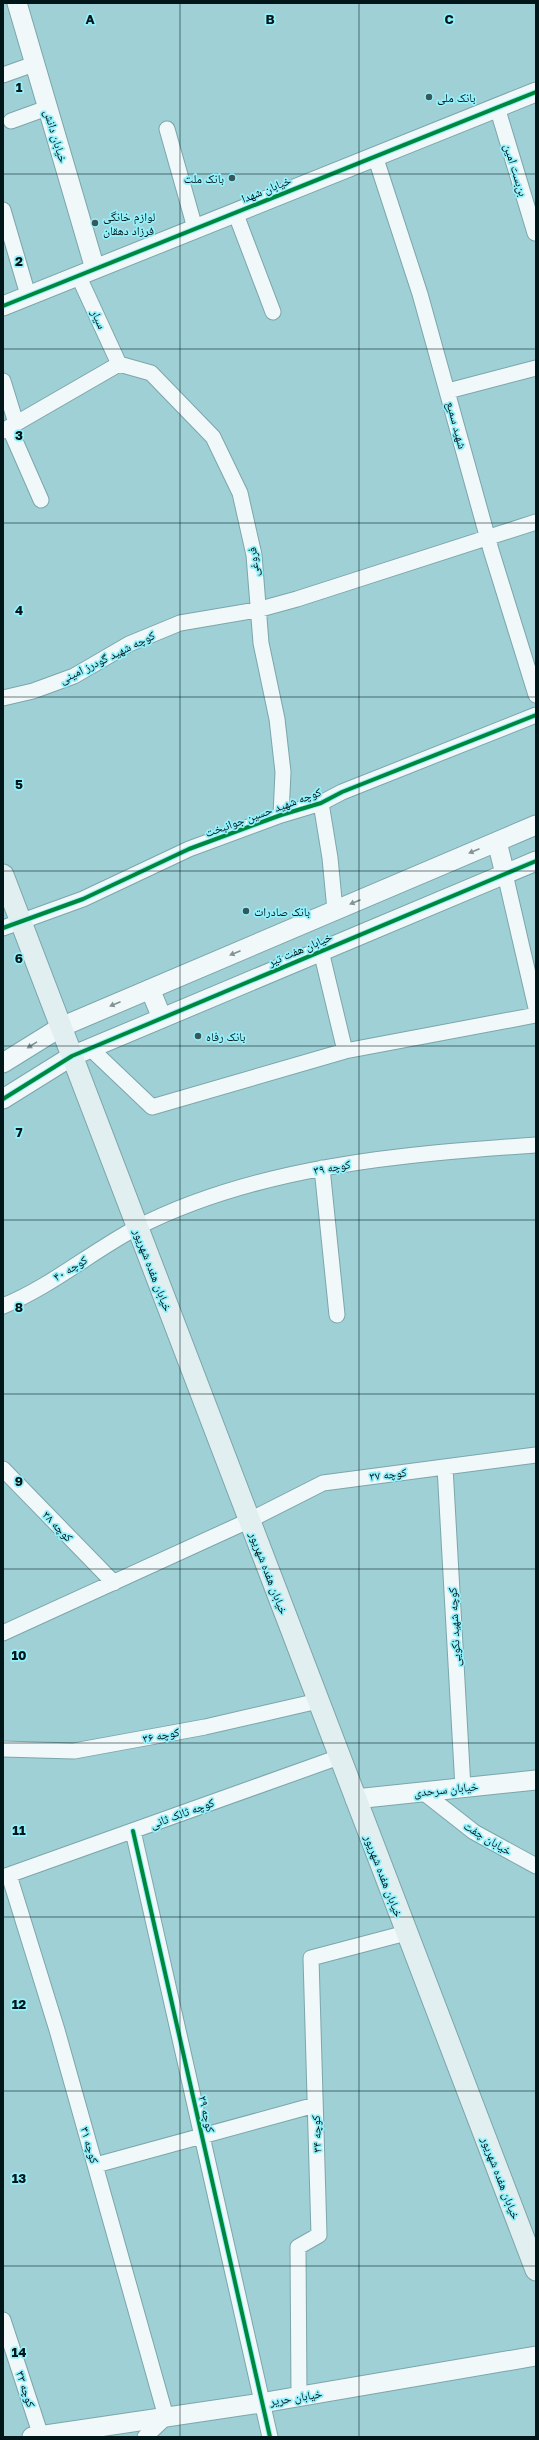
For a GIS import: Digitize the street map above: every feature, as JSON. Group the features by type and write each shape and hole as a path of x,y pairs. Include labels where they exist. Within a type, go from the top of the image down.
{"main road":[{"name":"خیابان هفده شهریور","path":"3,875 12,924 61,1027 81,1052 136,1228 536,2270"}],"street":[{"name":"خیابان دانش","path":"17,3 47,108 87,272"},
{"path":"3,75 34,64"},
{"name":"خیابان شهدا","path":"3,306 536,92"},
{"name":"بن‌بست امین","path":"497,107 535,233"},
{"path":"11,121 47,108"},
{"path":"167,129 195,228"},
{"name":"شهید سمیع","path":"375,156 420,294 487,536 536,695"},
{"path":"3,210 28,295"},
{"path":"235,212 273,312"},
{"name":"سیار","path":"87,272 119,364"},
{"path":"9,427 119,364"},
{"name":"فروغی","path":"119,364 151,374 213,437 240,493 254,555 261,643 277,719 283,772 281,815"},
{"path":"448,391 536,368"},
{"path":"3,381 9,427 41,500"},
{"name":"کوچه شهید گودرز امینی","path":"3,698 33,691 74,676 129,644 180,623 258,610 362,580 487,536 536,522"},
{"name":"کوچه شهید حسین جوانبخت","path":"12,924 83,899 189,849 281,815 320,803 342,792 536,715"},
{"path":"320,803 330,858 335,910"},
{"name":"خیابان هفت تیر","path":"3,1063 61,1027 536,825"},
{"path":"497,842 536,1008"},
{"name":"خیابان هفت تیر","path":"3,1099 81,1052 536,861"},
{"path":"321,951 344,1051"},
{"path":"150,989 162,1018"},
{"path":"81,1052 152,1107 344,1051 536,1015"},
{"name":"کوچه ۳۹","path":"136,1228 218,1194 322,1168 438,1151 536,1145"},
{"path":"322,1168 337,1315"},
{"name":"کوچه ۴۰","path":"3,1306 136,1228"},
{"name":"کوچه ۳۷","path":"248,1521 323,1483 536,1455"},
{"name":"کوچه شهید نکویی","path":"445,1466 463,1788"},
{"name":"کوچه ۳۸","path":"3,1469 114,1583"},
{"path":"3,1633 248,1521"},
{"name":"کوچه ۳۶","path":"3,1750 74,1751 206,1727 318,1701"},
{"name":"کوچه ثالک ثانی","path":"6,1876 339,1757"},
{"name":"خیابان سرحدی","path":"355,1799 536,1780"},
{"name":"خیابان چفت","path":"423,1792 474,1832 536,1866"},
{"name":"کوچه ۲۹","path":"133,1831 261,2403 270,2437"},
{"name":"کوچه ۳۱","path":"6,1876 96,2165 166,2417"},
{"name":"کوچه ۳۴","path":"299,2396 298,2248 319,2235 311,1958 406,1933"},
{"path":"96,2165 315,2105"},
{"name":"کوچه ۳۳","path":"3,2320 36,2436"},
{"name":"خیابان حریر","path":"36,2436 261,2403 536,2356"},
{"path":"145,2437 166,2417"}],"cycle path":[{"path":"3,306 536,92"},
{"path":"3,928 83,899 189,849 281,815 321,803 342,792 536,715"},
{"path":"3,1099 72,1056 536,861"},
{"path":"133,1831 270,2437"}],"place":[{"name":"بانک ملی","path":"429,97"},
{"name":"بانک ملت","path":"232,178"},
{"name":"لوازم خانگی فرزاد دهقان","path":"95,223"},
{"name":"بانک صادرات","path":"246,911"},
{"name":"بانک رفاه","path":"198,1036"}]}
